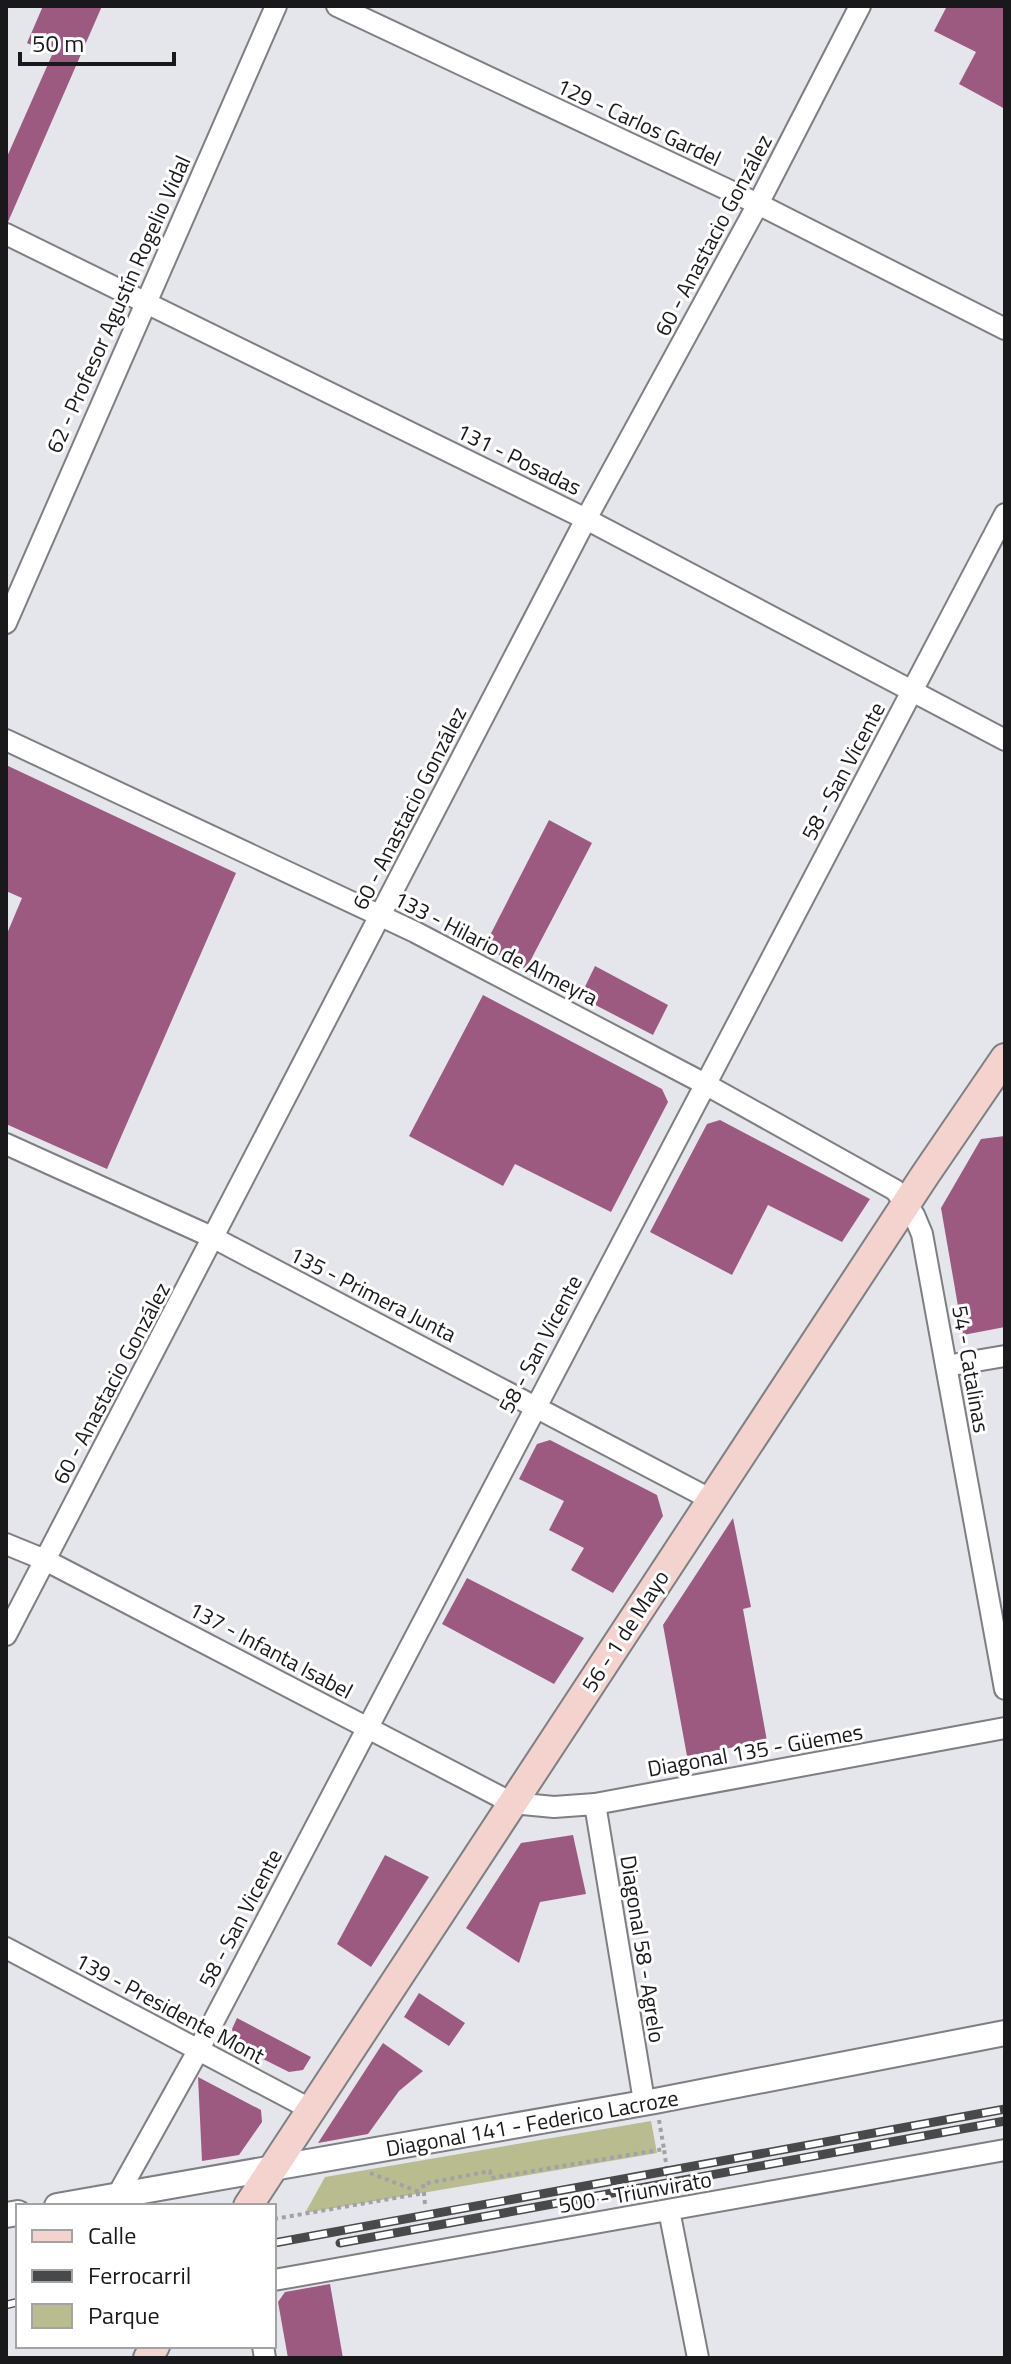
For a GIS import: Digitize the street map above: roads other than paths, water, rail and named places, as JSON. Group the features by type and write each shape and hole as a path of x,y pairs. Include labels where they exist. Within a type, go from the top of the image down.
{"main road":[{"name":"56 - 1 de Mayo","path":"249,2204 906,1203 1005,1058"}],"street":[{"name":"62 - Profesor Agustín Rogelio Vidal","path":"6,623 144,301 276,6"},
{"name":"129 - Carlos Gardel","path":"337,6 758,204 1005,329"},
{"name":"60 - Anastacio González","path":"6,1635 586,519 758,204 860,6"},
{"name":"131 - Posadas","path":"6,234 586,519 1005,740"},
{"name":"58 - San Vicente","path":"117,2196 199,2049 1005,514"},
{"name":"133 - Hilario de Almeyra","path":"6,740 380,916 705,1084 878,1178 906,1203"},
{"name":"135 - Primera Junta","path":"6,1144 214,1238 712,1500"},
{"name":"54 - Catalinas","path":"906,1203 922,1234 1005,1689"},
{"path":"946,1366 1005,1356"},
{"name":"137 - Infanta Isabel","path":"6,1544 45,1560 512,1803"},
{"name":"Diagonal 135 - Güemes","path":"512,1803 554,1807 595,1804 1005,1728"},
{"name":"Diagonal 58 - Agrelo","path":"595,1804 644,2101"},
{"name":"139 - Presidente Mont","path":"6,1948 312,2110"},
{"name":"Diagonal 141 - Federico Lacroze","path":"69,2204 360,2154 1005,2033"},
{"name":"500 - Triunvirato","path":"276,2280 1005,2150"},
{"path":"669,2210 698,2358"}],"railway":[{"path":"276,2243 1005,2109"},
{"path":"340,2243 1005,2121"},
{"path":"6,2305 16,2302"}]}
